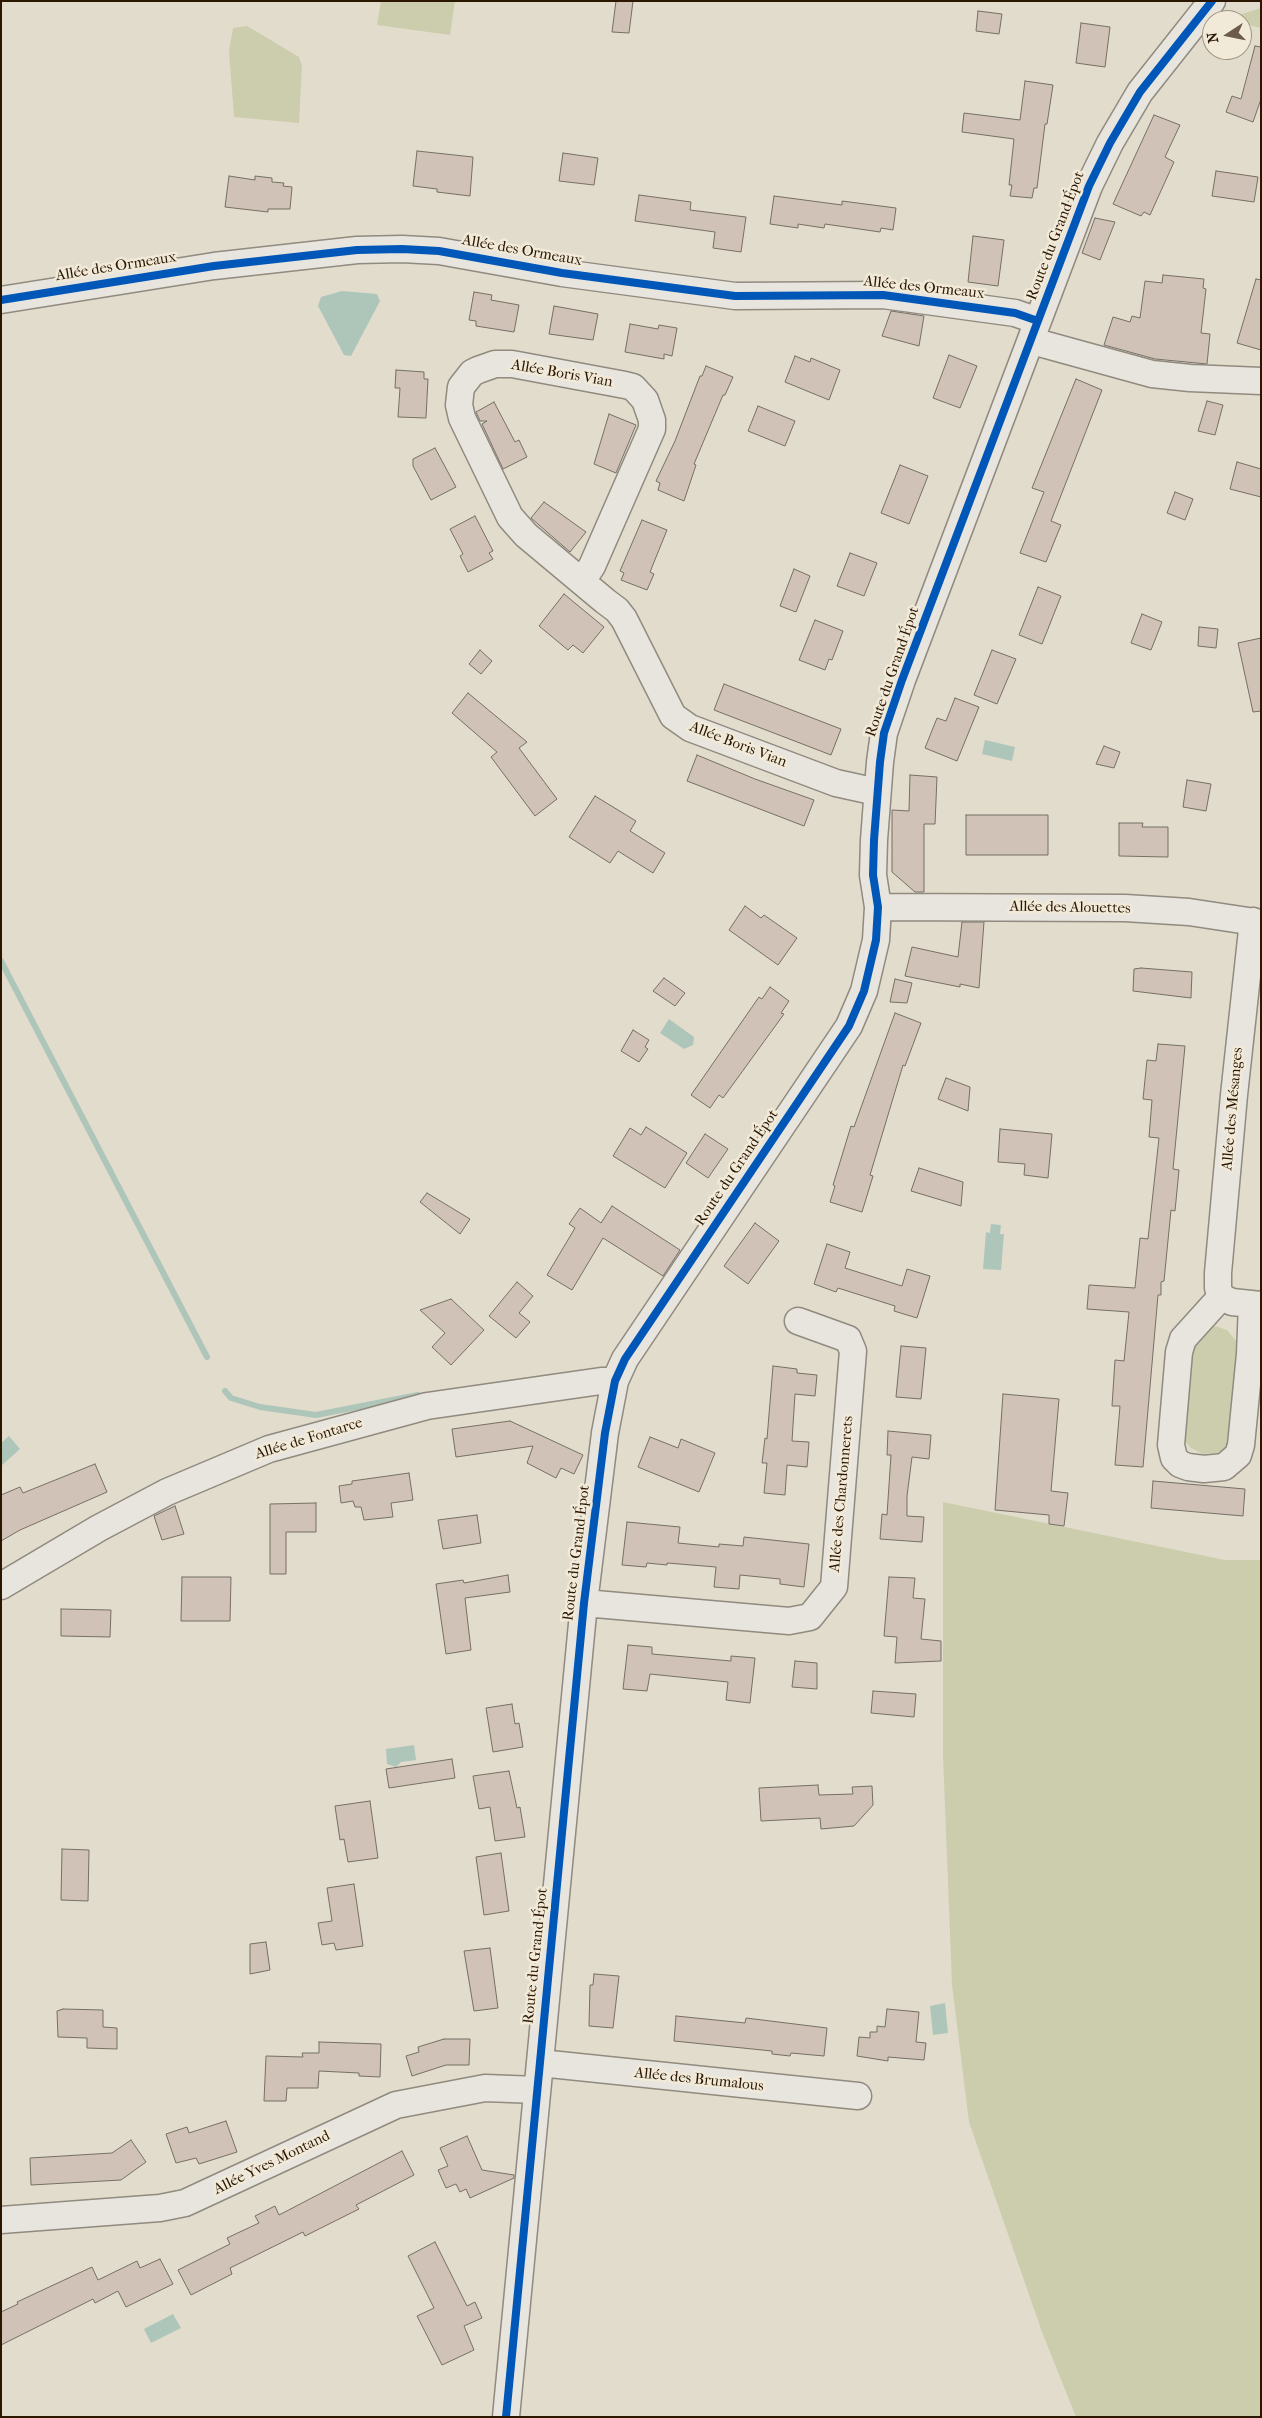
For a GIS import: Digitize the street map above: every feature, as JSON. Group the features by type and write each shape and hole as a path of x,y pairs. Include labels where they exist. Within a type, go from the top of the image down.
{"street":[{"name":"Route du Grand Épot","path":"506,2417 584,1603 605,1434 615,1381 625,1359 849,1026 864,991 871,965 878,907 873,875 877,792 884,733 902,680 1088,186 1110,142 1140,92 1212,1"},
{"name":"Allée des Ormeaux","path":"1,300 214,266 357,250 402,249 439,251 562,273 735,296 883,295 1015,313 1052,348 1152,374 1190,378 1261,380"},
{"name":"Allée Boris Vian","path":"582,581 592,566 652,429 652,420 645,400 633,387 531,368 502,364 472,373 461,387 459,406 462,418 510,517 526,535 624,618 666,706 680,723 836,783 877,792"},
{"name":"Allée des Alouettes","path":"878,907 1126,908 1189,912 1257,922"},
{"name":"Allée des Mésanges","path":"1221,1297 1218,1288 1218,1273 1234,1095 1257,922"},
{"path":"1221,1297 1232,1302 1256,1304 1241,1445 1238,1455 1224,1468 1204,1469 1180,1464 1174,1458 1171,1446 1179,1352 1183,1339 1221,1297"},
{"name":"Allée des Chardonnerets","path":"584,1603 789,1621 810,1617 834,1587 853,1351 848,1339 798,1321"},
{"name":"Allée de Fontarce","path":"1,1586 99,1528 167,1492 269,1449 427,1406 601,1381 615,1381"},
{"name":"Allée des Brumalous","path":"540,2063 858,2096"},
{"name":"Allée Yves Montand","path":"1,2220 152,2209 185,2203 396,2105 485,2088 537,2090"}],"shaded area":[{"path":"381,1 455,1 450,35 377,25"},
{"path":"1261,8 1261,28 1252,26 1252,11"},
{"path":"247,26 299,57 302,66 299,123 234,117 229,51 233,28"},
{"path":"342,291 377,294 380,301 351,356 344,355 318,306 321,297"},
{"path":"985,740 1015,747 1012,761 982,754"},
{"path":"669,1019 694,1037 693,1045 684,1049 660,1033"},
{"path":"991,1224 1001,1225 1000,1234 1004,1234 1001,1270 983,1269 986,1232 990,1233"},
{"path":"1215,1326 1227,1330 1238,1343 1228,1447 1217,1453 1203,1454 1191,1448 1184,1440 1186,1352 1204,1330"},
{"path":"9,1436 20,1449 1,1466 1,1443"},
{"path":"943,1502 1225,1560 1261,1560 1261,2417 1076,2417 1042,2332 969,2122 952,1985 943,1755"},
{"path":"414,1745 416,1760 401,1762 396,1767 387,1764 386,1749"},
{"path":"945,2003 948,2033 933,2035 930,2006"},
{"path":"173,2314 181,2328 151,2343 144,2329"}],"building":[{"path":"616,1 633,1 629,33 612,32"},
{"path":"978,11 1002,14 999,34 976,31"},
{"path":"1081,23 1110,27 1105,67 1076,63"},
{"path":"1255,46 1261,47 1261,99 1253,122 1226,112 1232,96 1241,99"},
{"path":"1025,81 1053,85 1047,124 1045,124 1037,188 1034,188 1032,198 1010,196 1012,185 1009,185 1014,139 962,132 964,113 1020,120"},
{"path":"1154,115 1180,125 1165,157 1174,162 1150,215 1144,212 1141,216 1113,204"},
{"path":"417,151 473,157 470,196 437,192 437,189 413,186"},
{"path":"563,153 598,158 594,185 559,181"},
{"path":"1216,171 1258,177 1254,202 1212,196"},
{"path":"229,176 255,180 255,176 272,178 272,182 284,183 283,186 292,187 290,209 268,209 268,212 225,207"},
{"path":"639,195 691,202 690,210 746,217 741,252 713,248 715,232 635,221"},
{"path":"774,196 842,205 842,201 896,208 893,230 881,228 880,232 825,224 824,228 798,224 798,228 770,224"},
{"path":"1095,218 1115,222 1100,260 1082,253"},
{"path":"973,236 1004,240 998,286 968,282"},
{"path":"1163,275 1204,279 1203,288 1206,289 1201,333 1210,334 1207,364 1155,359 1104,345 1113,317 1130,322 1132,316 1140,318 1145,281 1162,283"},
{"path":"1256,279 1261,280 1261,350 1237,343"},
{"path":"474,292 492,295 491,300 519,305 514,332 476,326 476,321 469,320"},
{"path":"554,306 598,314 593,340 549,334"},
{"path":"891,311 924,316 919,346 882,336"},
{"path":"630,324 658,329 659,325 677,328 672,356 664,354 664,359 625,352"},
{"path":"949,355 977,366 960,408 933,398"},
{"path":"795,356 810,362 811,358 840,370 829,400 785,382"},
{"path":"706,366 733,377 725,395 723,395 694,464 696,465 684,501 658,490 660,483 656,481 675,441 700,376 702,376"},
{"path":"396,370 424,372 424,379 428,379 426,418 398,417 400,388 395,388"},
{"path":"1076,379 1102,390 1051,521 1061,525 1046,562 1020,553 1044,492 1032,488"},
{"path":"1207,401 1223,405 1215,435 1198,431"},
{"path":"494,402 515,442 519,440 527,457 503,469 482,424 487,421 480,421 476,412"},
{"path":"758,406 795,421 785,446 748,431"},
{"path":"609,414 636,425 616,473 594,464"},
{"path":"435,448 456,487 431,500 413,466 413,459"},
{"path":"1237,462 1261,469 1261,497 1230,489"},
{"path":"900,465 928,476 909,524 881,513"},
{"path":"1175,492 1193,499 1185,520 1167,513"},
{"path":"544,502 586,532 570,552 531,518"},
{"path":"475,516 493,551 489,553 493,559 468,572 460,556 463,554 450,529"},
{"path":"642,520 667,530 650,572 654,574 647,590 621,580 624,573 620,571"},
{"path":"850,553 877,563 864,596 837,586"},
{"path":"794,569 810,576 796,612 780,606"},
{"path":"1038,587 1061,596 1042,644 1019,635"},
{"path":"564,594 604,627 583,653 573,645 568,650 539,626"},
{"path":"1142,614 1162,622 1151,650 1131,643"},
{"path":"815,620 843,631 832,660 829,659 825,670 799,660"},
{"path":"1199,627 1218,629 1216,648 1198,646"},
{"path":"1261,638 1261,711 1253,712 1238,643"},
{"path":"480,650 492,661 481,674 469,664"},
{"path":"992,650 1016,659 997,704 974,695"},
{"path":"724,684 841,729 831,755 714,710"},
{"path":"468,693 527,742 519,748 557,799 535,816 491,757 497,752 452,713"},
{"path":"955,698 979,707 957,761 925,748 937,718 946,721"},
{"path":"1104,746 1120,752 1114,768 1096,764"},
{"path":"697,755 755,779 814,800 804,826 687,781"},
{"path":"910,775 937,777 935,824 924,824 924,892 915,892 892,872 892,810 909,811"},
{"path":"1187,780 1211,784 1206,811 1183,807"},
{"path":"595,796 636,821 630,831 665,853 653,873 618,851 610,863 569,837"},
{"path":"966,815 1048,815 1048,855 966,855"},
{"path":"1119,823 1143,823 1142,827 1168,827 1168,857 1119,856"},
{"path":"745,906 761,918 764,915 797,938 778,965 729,930"},
{"path":"962,922 984,922 979,988 960,984 960,987 905,976 912,947 958,957"},
{"path":"1134,969 1192,972 1191,998 1133,991"},
{"path":"664,978 685,993 675,1006 653,991"},
{"path":"895,979 912,983 907,1003 890,1002"},
{"path":"770,987 789,1001 781,1013 784,1014 723,1098 719,1095 710,1108 691,1095 759,997 762,999"},
{"path":"895,1013 921,1023 905,1066 903,1065 870,1175 873,1176 862,1212 830,1202 835,1186 833,1185 851,1126 854,1127"},
{"path":"633,1030 649,1040 645,1047 648,1049 639,1062 621,1051"},
{"path":"1158,1044 1185,1046 1173,1169 1179,1170 1175,1211 1171,1210 1164,1281 1161,1282 1161,1295 1158,1295 1143,1467 1115,1465 1120,1406 1112,1406 1115,1360 1124,1361 1129,1312 1087,1309 1089,1285 1135,1288 1140,1238 1148,1239 1159,1138 1149,1137 1152,1100 1143,1099 1147,1060 1156,1061"},
{"path":"946,1078 970,1087 968,1111 938,1099"},
{"path":"646,1127 687,1153 665,1188 613,1156 630,1128 641,1135"},
{"path":"1000,1129 1052,1134 1048,1178 1024,1175 1025,1164 998,1162"},
{"path":"705,1134 728,1149 708,1178 686,1163"},
{"path":"919,1168 963,1182 961,1206 911,1191"},
{"path":"427,1193 470,1219 460,1234 420,1202"},
{"path":"612,1206 680,1250 663,1276 603,1238 572,1290 547,1275 575,1228 569,1224 580,1208 601,1223"},
{"path":"755,1223 779,1241 748,1284 724,1266"},
{"path":"827,1244 850,1252 845,1268 902,1286 907,1269 930,1276 917,1318 894,1311 895,1306 838,1288 836,1292 814,1284"},
{"path":"517,1282 533,1296 519,1313 530,1322 516,1338 489,1316"},
{"path":"451,1299 484,1330 451,1365 432,1347 445,1333 420,1310"},
{"path":"901,1346 926,1348 921,1399 896,1397"},
{"path":"773,1366 797,1369 797,1373 817,1375 815,1396 795,1394 792,1441 809,1442 807,1467 787,1465 785,1495 764,1493 767,1463 762,1463 765,1438 767,1439"},
{"path":"1003,1394 1059,1399 1051,1491 1068,1493 1064,1526 1049,1524 1049,1515 995,1510"},
{"path":"510,1421 583,1455 574,1474 561,1468 556,1478 527,1463 533,1446 456,1457 452,1429"},
{"path":"888,1431 931,1435 929,1459 912,1457 907,1496 907,1516 924,1517 922,1542 880,1539 882,1514 887,1515 891,1455 887,1455"},
{"path":"650,1437 678,1448 681,1439 715,1453 699,1492 638,1467"},
{"path":"95,1464 107,1492 20,1530 1,1541 1,1495 20,1487 23,1493"},
{"path":"409,1473 413,1500 391,1503 393,1517 364,1520 361,1507 355,1507 353,1501 341,1503 339,1486 352,1484 352,1481"},
{"path":"1153,1481 1245,1489 1243,1516 1151,1508"},
{"path":"316,1503 316,1532 286,1532 286,1574 270,1574 270,1504"},
{"path":"175,1506 184,1534 162,1540 154,1516"},
{"path":"477,1515 481,1543 443,1549 438,1520"},
{"path":"627,1522 680,1527 678,1543 719,1547 719,1544 743,1546 744,1537 809,1544 804,1587 780,1584 780,1579 740,1575 739,1589 714,1587 716,1567 667,1563 667,1565 647,1563 646,1567 622,1565"},
{"path":"508,1575 510,1592 465,1598 471,1650 446,1654 436,1584 463,1580 464,1583"},
{"path":"182,1577 231,1577 230,1621 181,1621"},
{"path":"889,1577 915,1578 913,1598 925,1599 921,1639 941,1641 941,1661 895,1663 897,1637 884,1636"},
{"path":"61,1609 111,1610 110,1637 61,1636"},
{"path":"628,1645 652,1647 652,1654 731,1661 731,1656 755,1658 750,1703 726,1700 728,1682 650,1674 647,1691 623,1689"},
{"path":"795,1661 817,1663 817,1689 792,1687"},
{"path":"873,1691 916,1694 914,1717 871,1713"},
{"path":"512,1704 515,1724 519,1723 523,1747 493,1752 486,1708"},
{"path":"452,1759 455,1778 389,1788 386,1769"},
{"path":"509,1771 517,1808 520,1807 525,1837 495,1841 490,1807 479,1809 473,1776"},
{"path":"818,1785 819,1795 853,1794 852,1787 872,1786 873,1805 854,1826 821,1829 820,1818 761,1821 759,1788"},
{"path":"370,1801 378,1858 348,1862 344,1839 340,1840 335,1806"},
{"path":"62,1849 89,1850 88,1901 61,1900"},
{"path":"501,1853 509,1911 484,1915 476,1857"},
{"path":"354,1884 363,1946 336,1950 334,1943 322,1945 318,1923 332,1921 327,1888"},
{"path":"266,1942 270,1970 250,1974 250,1944"},
{"path":"490,1948 498,2008 474,2011 464,1951"},
{"path":"594,1974 619,1976 613,2028 589,2026 590,1985 593,1985"},
{"path":"63,2009 103,2010 103,2027 117,2028 117,2049 87,2048 87,2038 58,2037 57,2011"},
{"path":"887,2009 919,2012 916,2042 926,2043 924,2060 888,2057 888,2061 857,2056 859,2037 870,2038 870,2032 877,2032 877,2026 885,2027"},
{"path":"676,2016 745,2023 746,2018 827,2028 824,2056 791,2053 790,2056 772,2054 772,2051 674,2041"},
{"path":"444,2039 470,2039 469,2065 446,2065 412,2076 406,2056 419,2052 418,2047"},
{"path":"319,2042 381,2044 380,2077 359,2076 359,2073 319,2071 318,2088 287,2088 286,2101 264,2101 266,2056 303,2057 302,2053 319,2053"},
{"path":"226,2121 237,2152 199,2164 196,2158 176,2163 166,2134 187,2127 189,2133"},
{"path":"467,2136 482,2170 514,2175 514,2178 470,2198 466,2189 460,2192 456,2184 446,2188 438,2170 448,2166 440,2148"},
{"path":"131,2140 146,2162 121,2180 31,2185 30,2158 112,2153"},
{"path":"402,2151 414,2175 356,2205 359,2209 305,2236 303,2232 230,2268 232,2274 191,2295 178,2270 230,2244 227,2238 259,2223 255,2216 275,2206 279,2215"},
{"path":"435,2242 467,2306 475,2302 482,2318 464,2326 474,2350 442,2365 417,2316 434,2308 408,2256"},
{"path":"160,2259 173,2284 126,2307 118,2291 95,2303 93,2299 1,2345 1,2312 18,2304 17,2302 92,2267 98,2280 137,2261 140,2268"}],"waterway":[{"path":"1,961 207,1357"},
{"path":"225,1391 231,1398 260,1407 316,1415 418,1395"}],"cycle path":[{"path":"506,2417 584,1603 605,1433 615,1381 625,1359 849,1026 864,991 876,940 878,907 873,875 880,762 884,733 902,680 1089,186 1110,143 1140,92 1212,1"},
{"path":"1,300 214,266 357,250 402,249 439,251 562,273 735,296 883,295 1015,313 1038,321"}]}
